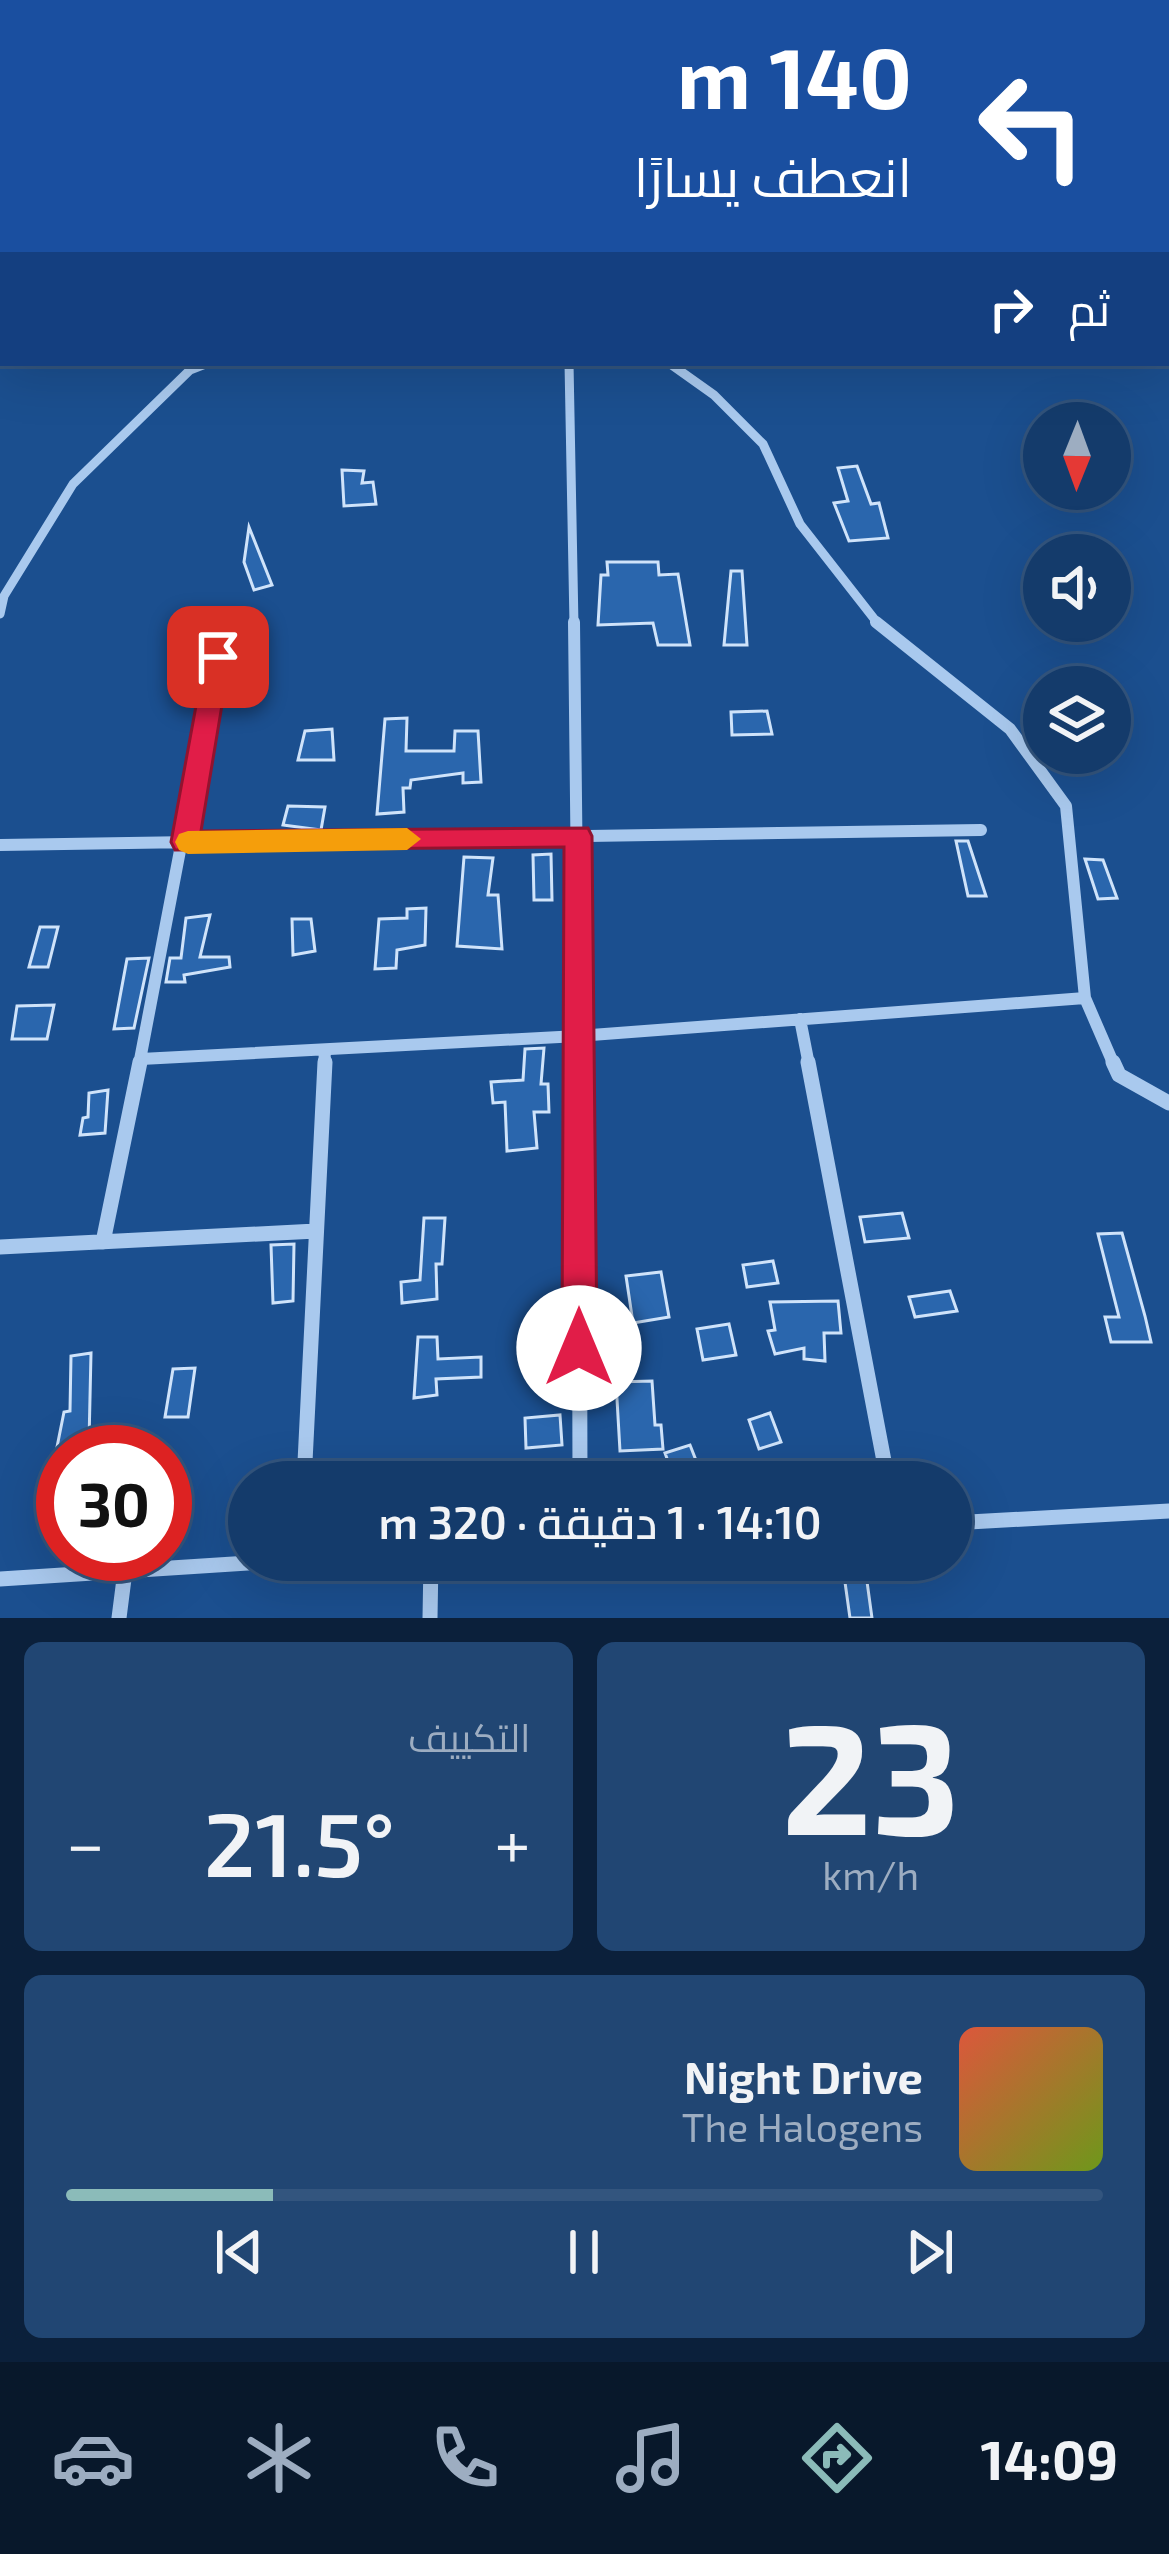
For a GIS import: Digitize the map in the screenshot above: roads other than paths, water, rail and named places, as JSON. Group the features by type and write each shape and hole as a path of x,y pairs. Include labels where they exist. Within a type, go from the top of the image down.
{"street":[{"path":"0,614 4,596 73,484 190,370 200,366"},
{"path":"569,366 578,836 580,1461"},
{"path":"674,366 714,395 763,444 800,524 880,627 1010,729 1066,806 1084,998 1119,1075 1169,1103"},
{"path":"103,1242 218,657"},
{"path":"0,845 981,830"},
{"path":"141,1059 578,1036 1084,998"},
{"path":"800,1019 884,1461"},
{"path":"305,1461 325,1052"},
{"path":"0,1247 316,1232"},
{"path":"972,1521 1169,1511"},
{"path":"192,1567 228,1564"},
{"path":"0,1579 36,1577"},
{"path":"119,1618 124,1581"},
{"path":"430,1618 431,1581"}]}
